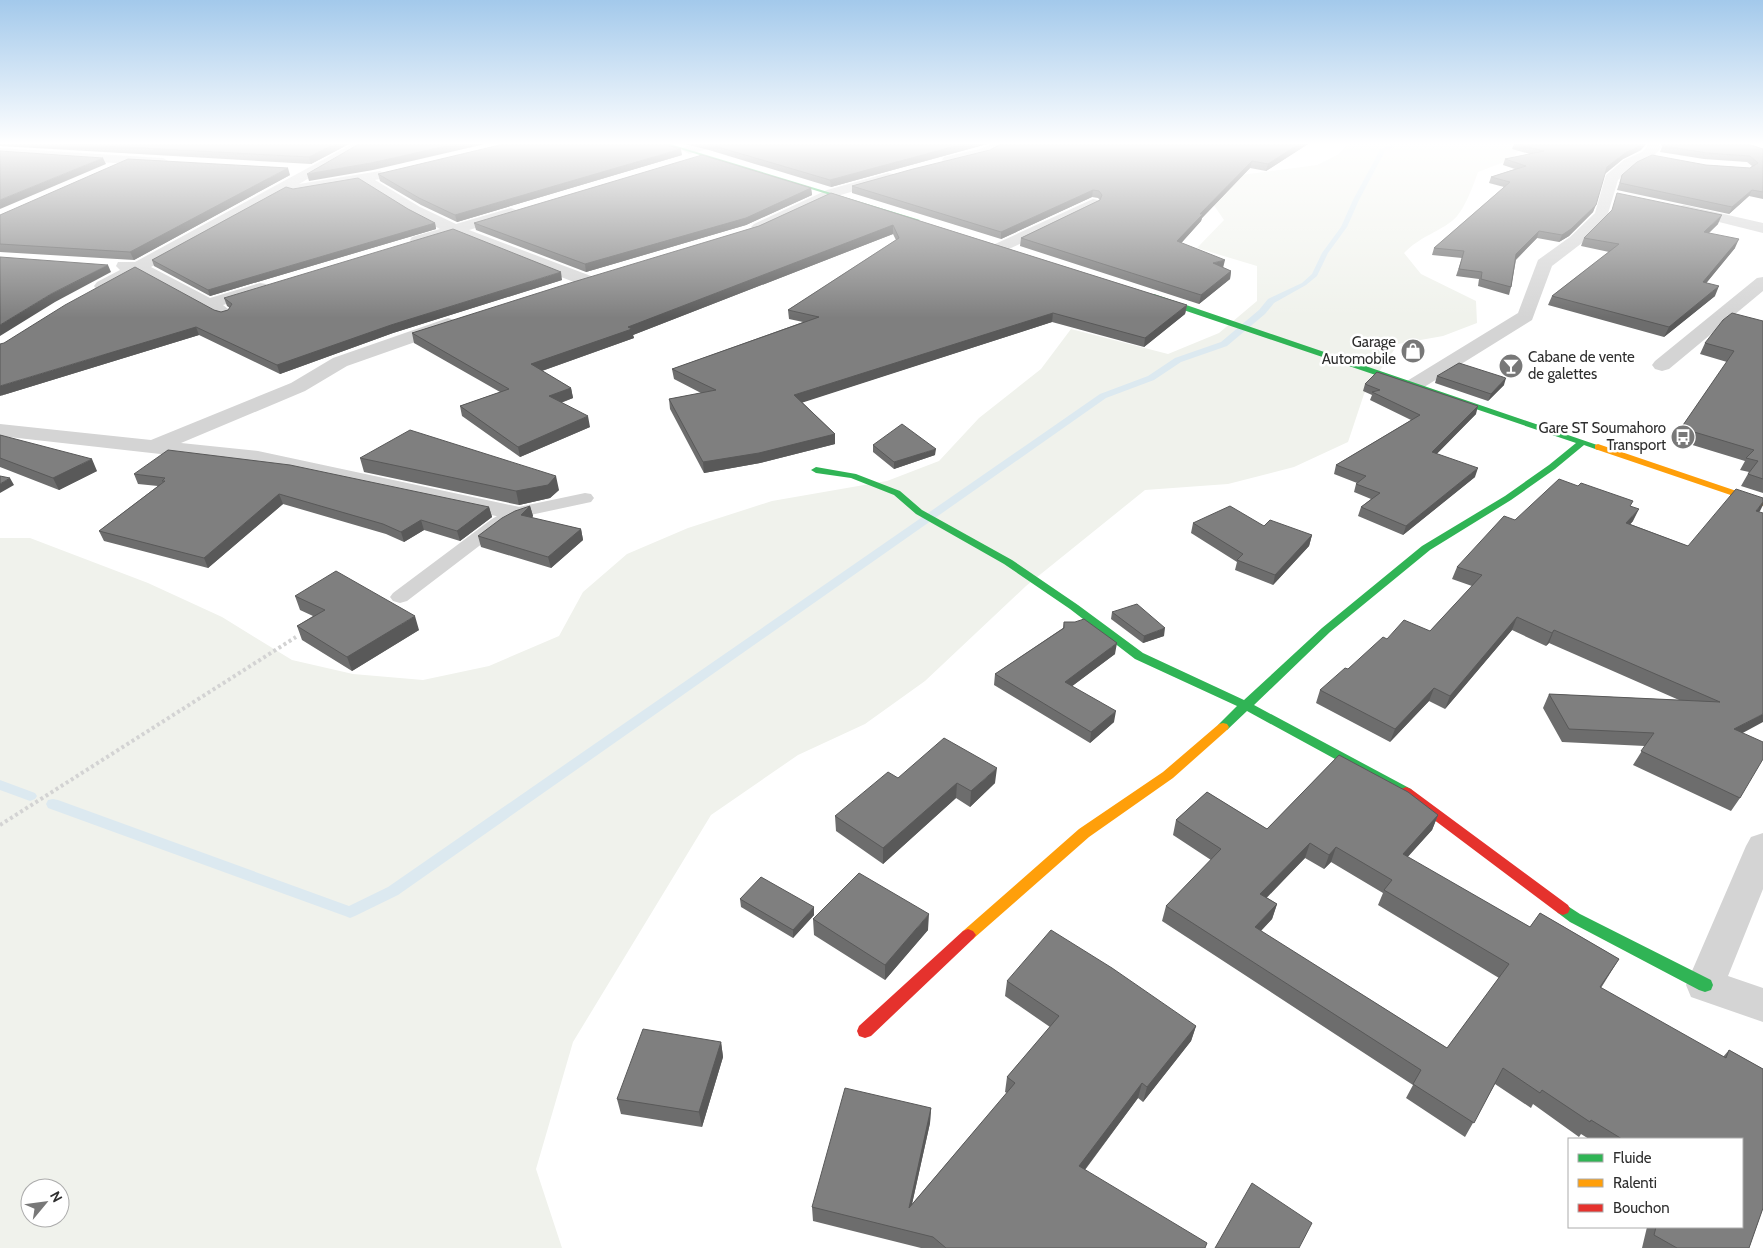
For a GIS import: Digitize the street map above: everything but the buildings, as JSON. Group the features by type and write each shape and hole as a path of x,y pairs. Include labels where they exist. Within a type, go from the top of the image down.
{"main road":[{"path":"859,202 926,223"},
{"path":"997,245 1020,253"},
{"path":"1138,292 1211,315 1581,443 1763,503"},
{"path":"865,1031 992,913 1084,833 1168,775 1247,706 1326,630 1426,548 1508,498 1552,467 1581,443"},
{"path":"816,470 852,476 897,493 919,512 1008,562 1074,607 1139,656 1247,706 1415,796 1484,851 1574,918 1705,985"}],"street":[{"path":"88,294 256,202"},
{"path":"399,202 453,230 585,280"},
{"path":"745,232 813,202"},
{"path":"1414,385 1526,316 1544,264 1576,240 1602,214 1605,202"},
{"path":"997,245 1093,203"},
{"path":"1674,207 1763,228"},
{"path":"406,244 527,208"},
{"path":"109,265 138,267 230,317"},
{"path":"556,289 603,275"},
{"path":"1662,365 1763,282"},
{"path":"209,304 274,284"},
{"path":"155,446 298,388 340,362 465,318"},
{"path":"0,430 258,458 515,513"},
{"path":"1763,846 1705,985 1763,1005"}],"lane":[{"path":"400,597 498,523 515,513 585,498"}],"path":[{"path":"0,825 296,637"}],"shaded area":[{"path":"1212,202 1466,202 1452,221 1416,243 1404,253 1421,274 1476,301 1477,323 1443,336 1398,344 1364,394 1348,442 1294,467 1228,484 1145,490 1026,586 925,681 865,724 798,755 711,815 573,1042 536,1169 562,1248 0,1248 0,538 30,538 148,583 222,617 292,660 353,674 423,680 489,666 559,636 583,592 627,554 688,528 772,501 887,481 939,461 979,418 1041,369 1071,329 1168,354 1219,333 1257,301 1257,266 1197,248 1224,220"}],"waterway":[{"path":"53,804 350,912 393,891 1103,396 1151,378 1178,360 1224,344 1262,312 1271,301 1304,284 1315,275 1325,253 1344,227 1355,202"},
{"path":"0,785 30,796"}],"traffic: fast":[{"path":"858,202 917,220"},
{"path":"1151,296 1598,447"},
{"path":"1223,727 1326,630 1426,548 1508,498 1552,467 1581,443"},
{"path":"816,470 853,476 897,493 919,512 1008,562 1074,607 1139,656 1247,706 1406,792"},
{"path":"1563,909 1575,918 1705,985"}],"traffic: slow":[{"path":"1598,447 1763,503"},
{"path":"968,935 1084,833 1168,775 1223,727"}],"traffic: jam":[{"path":"1406,792 1563,909"},
{"path":"865,1031 968,935"}],"place":[{"name":"Garage Automobile","path":"1413,351"},
{"name":"Cabane de vente de galettes","path":"1511,366"},
{"name":"Gare ST Soumahoro Transport","path":"1683,437"}]}
